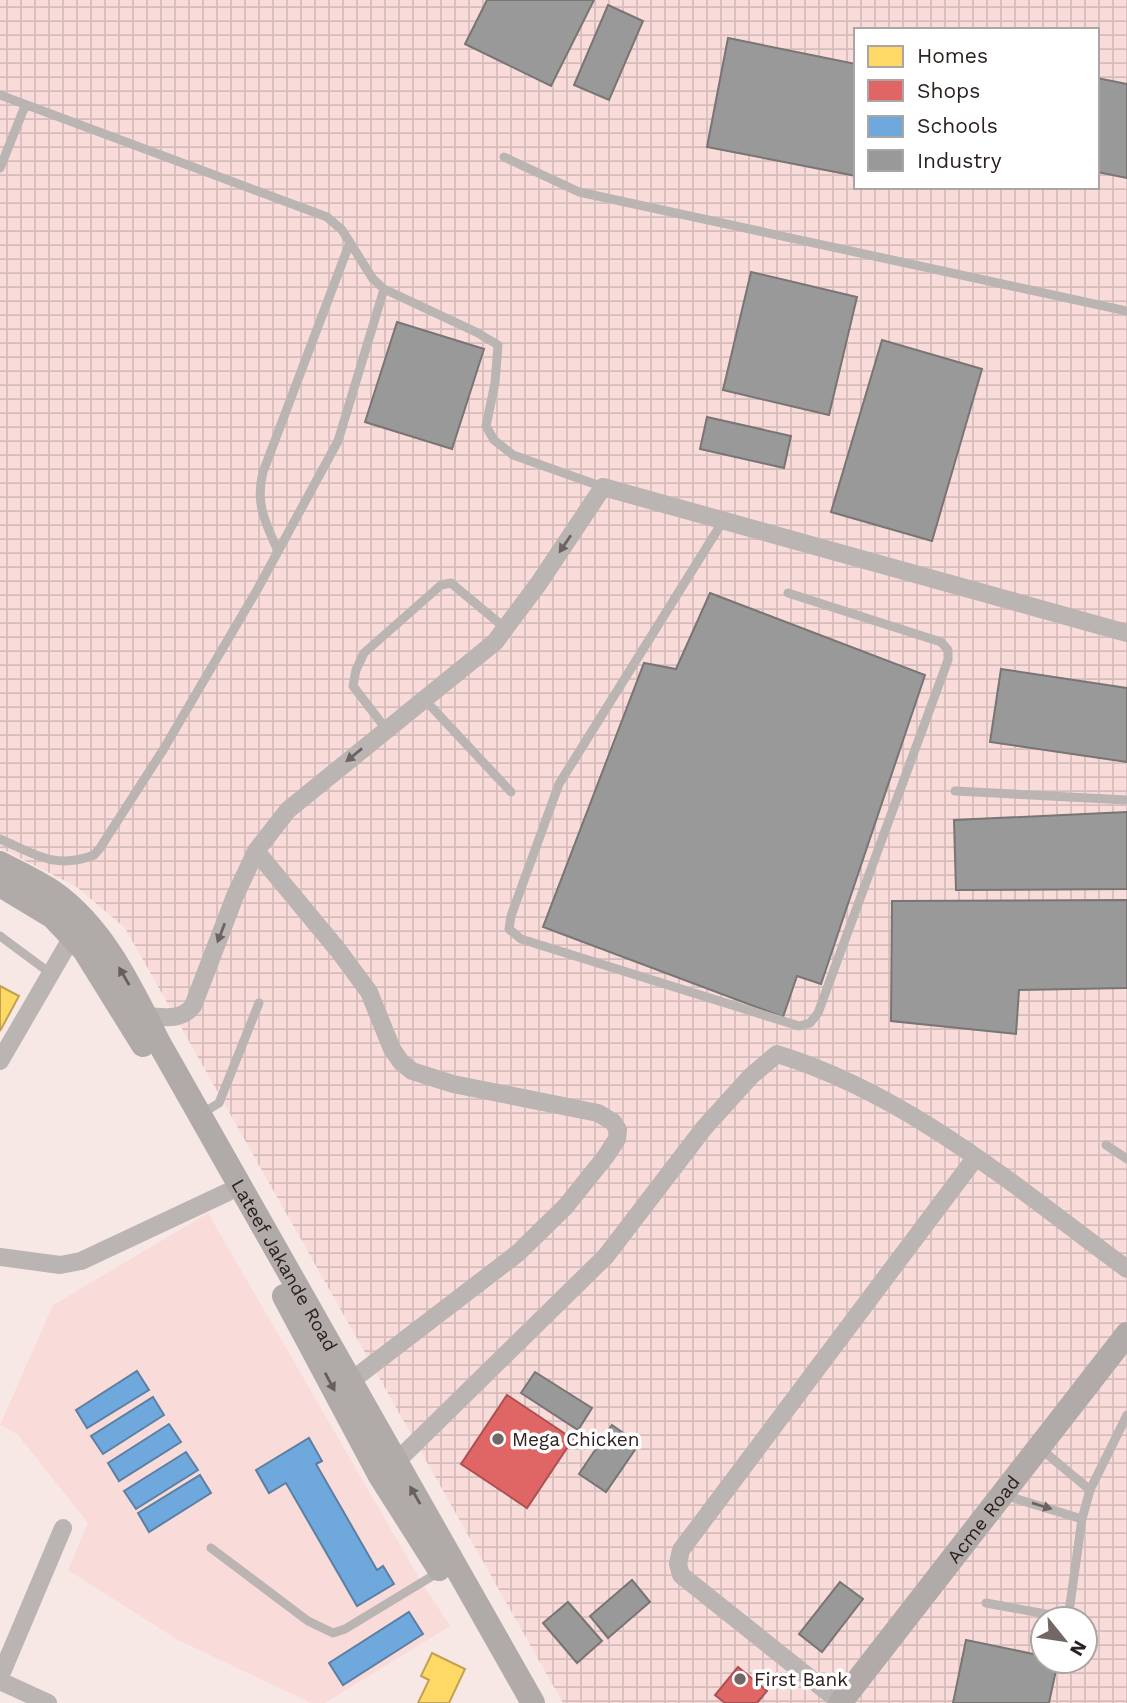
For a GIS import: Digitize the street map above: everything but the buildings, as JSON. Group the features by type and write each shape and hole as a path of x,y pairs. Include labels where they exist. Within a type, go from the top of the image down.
{"main road":[{"name":"Lateef Jakande Road","path":"0,863 51,891 68,904 99,938 124,974 200,1115 533,1703"},
{"name":"Lateef Jakande Road","path":"0,885 47,912 72,937 84,950 123,1010 228,1192 380,1476 440,1571 516,1703"},
{"name":"Acme Road","path":"840,1703 1127,1334"}],"street":[{"path":"146,1016 178,1017 187,1013 193,1006 235,896 256,850 288,810 495,642 603,487 1127,633"},
{"path":"256,850 369,992 392,1049 412,1071 453,1084 598,1114 613,1122 618,1130 617,1139 606,1156 566,1206 518,1253 351,1381"},
{"path":"0,1061 72,937"},
{"path":"396,1462 606,1256 704,1128 751,1076 777,1054 801,1061 868,1090 929,1124 1127,1269"},
{"path":"840,1703 681,1575 678,1564 681,1550 976,1157"},
{"path":"0,1257 60,1265 81,1261 228,1192"},
{"path":"48,1703 0,1679 63,1528"}],"lane":[{"path":"0,95 306,208 335,222 373,279 384,289 498,345 495,383 486,426 494,440 513,455 603,487"},
{"path":"0,168 25,106"},
{"path":"504,157 579,192 1127,311"},
{"path":"278,551 264,519 258,491 263,471 350,242"},
{"path":"0,839 50,860 65,862 94,856 163,750 338,441 384,289"},
{"path":"723,521 559,784 511,916 509,929 521,939 799,1026 810,1023 818,1013 948,660 948,650 941,642 788,593"},
{"path":"386,729 353,686 356,670 364,653 441,585 452,583 461,589 505,628"},
{"path":"424,699 511,792"},
{"path":"954,791 1127,800"},
{"path":"0,936 50,973"},
{"path":"200,1115 219,1102 259,1003"},
{"path":"1106,1145 1127,1159"},
{"path":"1070,1605 1082,1519 1090,1490 1127,1415"},
{"path":"1039,1447 1090,1490"},
{"path":"1002,1494 1082,1519"},
{"path":"211,1548 308,1621 332,1633 345,1629 440,1571"},
{"path":"986,1603 1029,1611"}],"shaded area":[{"path":"0,0 1127,0 1127,1703 563,1703 125,928 77,887 0,848"},
{"path":"208,1213 422,1583 450,1626 325,1703 311,1703 178,1640 68,1570 88,1523 17,1434 0,1425 53,1305"}],"place":[{"name":"Mega Chicken","path":"498,1439"},
{"name":"First Bank","path":"740,1679"}]}
